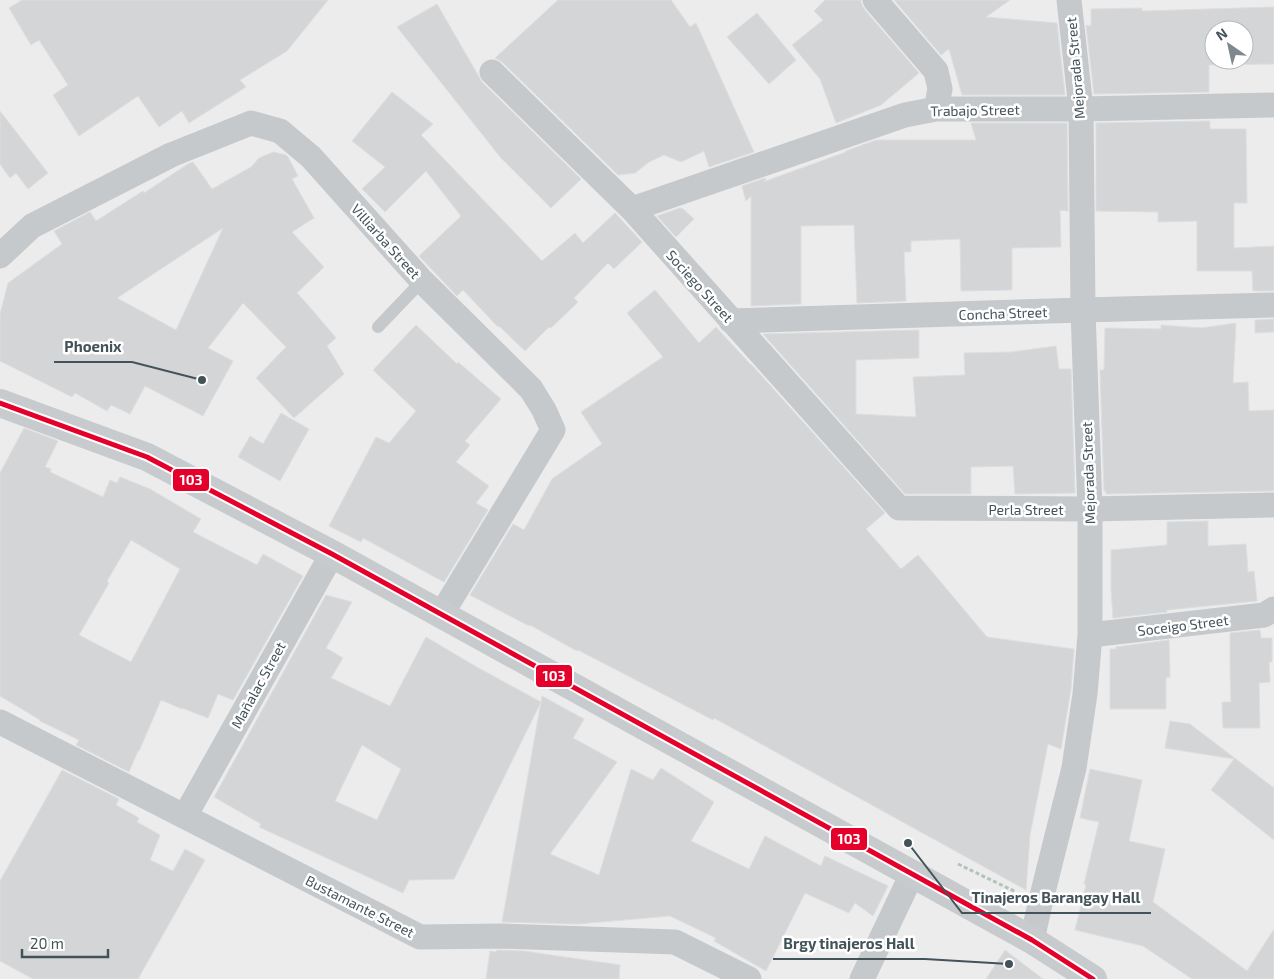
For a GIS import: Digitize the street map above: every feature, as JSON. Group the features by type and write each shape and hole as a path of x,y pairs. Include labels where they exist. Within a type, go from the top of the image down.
{"main road":[{"path":"0,403 147,457 332,554 1032,940 1093,979"}],"street":[{"path":"875,0 936,71 940,89 936,109"},
{"name":"Mejorada Street","path":"1032,940 1074,768 1085,694 1090,635 1090,509 1083,310 1081,109 1069,0"},
{"name":"Sociego Street","path":"492,72 632,209 899,508"},
{"name":"Trabajo Street","path":"632,209 905,115 936,109 1081,109 1274,105"},
{"name":"Villiarba Street","path":"0,256 32,226 170,155 251,123 280,131 311,157 422,281 531,389 544,410 553,430 441,615"},
{"name":"Concha Street","path":"731,321 1274,305"},
{"name":"Perla Street","path":"899,508 1090,509 1274,505"},
{"name":"Mañalac Street","path":"185,816 332,554"},
{"name":"Soceigo Street","path":"1090,635 1264,616 1274,609"},
{"name":"Bustamante Street","path":"0,722 420,937 502,936 675,942 749,979"},
{"path":"862,979 912,874"}],"lane":[{"path":"378,327 422,281"}],"path":[{"path":"956,863 1040,904"}],"building":[{"path":"22,0 328,0 287,51 240,80 246,87 189,123 182,111 159,127 138,96 79,136 53,95 68,85 39,40 31,45 9,8"},
{"path":"558,0 671,0 690,27 696,23 754,152 709,167 704,151 681,162 664,155 649,162 635,173 618,175 502,62 495,58"},
{"path":"825,0 861,0 864,9 919,73 881,105 836,123 820,79 792,45 823,20 814,11"},
{"path":"894,0 1010,0 986,17 1057,23 1065,95 962,95 949,49 941,55"},
{"path":"437,4 482,82 581,179 551,208 501,158 397,27"},
{"path":"1274,7 1274,64 1254,64 1254,20 1204,20 1204,70 1209,70 1209,92 1094,94 1086,25 1091,26 1091,9 1142,8 1142,11"},
{"path":"757,13 796,60 769,84 727,37"},
{"path":"392,92 433,124 421,135 542,261 575,233 583,243 615,213 642,242 614,269 608,263 574,298 578,302 525,351 498,327 463,290 457,296 419,256 461,216 426,171 385,212 362,189 385,167 352,141"},
{"path":"0,111 48,173 28,189 16,173 10,178 0,164"},
{"path":"1210,121 1210,129 1246,129 1247,203 1234,203 1234,248 1274,246 1274,291 1253,291 1252,271 1197,271 1197,221 1158,222 1158,212 1096,211 1096,123"},
{"path":"971,123 1067,123 1068,211 1060,210 1061,247 1012,248 1012,290 961,291 960,239 911,241 911,252 904,252 906,301 857,303 854,225 801,226 801,304 751,306 751,196 746,201 742,186 765,178 763,182 876,140 976,140"},
{"path":"273,152 286,155 298,176 292,179 314,218 292,232 324,267 297,293 336,338 327,346 344,374 294,418 256,378 286,347 243,303 208,348 233,361 203,416 145,386 130,414 111,405 107,411 75,393 72,397 0,361 0,314 8,283 62,244 54,231 90,212 96,221 193,162 212,189 251,167 259,158","holes":["223,228 176,330 117,298"]},
{"path":"680,208 694,219 676,237 657,216"},
{"path":"655,290 699,343 716,327 885,513 866,529 901,569 918,555 987,637 1074,649 1071,689 1061,749 1048,744 1030,835 1026,890 714,718 713,720 470,595 513,524 524,530 552,479 602,444 581,412 663,357 627,313"},
{"path":"1274,319 1274,332 1255,333 1255,320"},
{"path":"1236,323 1233,383 1248,382 1249,411 1274,410 1274,491 1106,494 1106,491 1104,491 1100,370 1104,370 1105,328 1161,329 1161,325 1201,328"},
{"path":"416,325 457,364 458,362 501,399 465,441 470,445 456,462 489,486 476,503 488,510 444,582 363,538 361,542 329,526 376,437 389,443 416,411 373,370"},
{"path":"919,330 919,358 856,360 856,414 916,417 913,377 965,375 964,353 1011,352 1056,346 1059,369 1071,369 1075,493 1015,494 1013,466 971,467 971,494 905,494 763,334"},
{"path":"281,413 309,429 280,481 238,457 250,436 263,444"},
{"path":"24,428 58,441 45,467 51,469 50,472 103,497 110,480 117,483 120,477 150,489 201,519 193,532 257,565 263,554 303,576 233,700 218,694 208,718 161,700 129,772 76,745 79,740 40,721 0,696 0,473","holes":["131,540 180,569 131,662 79,635"]},
{"path":"1208,521 1208,546 1246,544 1248,572 1254,571 1257,601 1167,610 1167,612 1113,618 1111,550 1167,545 1167,522"},
{"path":"326,595 352,602 326,648 343,658 331,678 390,706 426,637 541,702 454,879 409,880 403,893 259,827 261,824 214,797","holes":["362,745 401,769 377,820 335,801"]},
{"path":"1260,630 1261,638 1272,638 1272,662 1269,662 1270,682 1259,683 1260,728 1223,728 1222,702 1231,702 1230,633"},
{"path":"1169,640 1170,677 1166,678 1166,709 1110,709 1110,649"},
{"path":"542,696 584,719 573,738 617,762 550,854 599,875 631,769 653,780 661,768 714,802 691,841 749,869 765,836 821,866 825,856 888,886 873,916 855,903 849,913 805,893 766,971 714,941 716,938 670,916 578,924 502,922"},
{"path":"1170,721 1190,724 1274,788 1274,840 1211,790 1234,759 1165,748"},
{"path":"1090,769 1142,780 1129,841 1165,849 1153,902 1247,971 1274,929 1274,979 1192,979 1143,946 1075,930 1099,822 1080,818"},
{"path":"62,770 119,799 116,805 139,818 137,822 160,835 150,860 173,871 185,849 205,860 138,979 33,979 0,961 0,881"},
{"path":"497,950 524,951 620,965 619,979 486,979 490,951 496,952"},
{"path":"1005,950 1043,979 986,979"}],"transit line":[{"name":"103","path":"0,403 147,457 332,554 1032,940 1093,979"}],"place":[{"name":"Phoenix","path":"202,380"},
{"name":"Tinajeros Barangay Hall","path":"908,843"},
{"name":"Brgy tinajeros Hall","path":"1009,964"}]}
